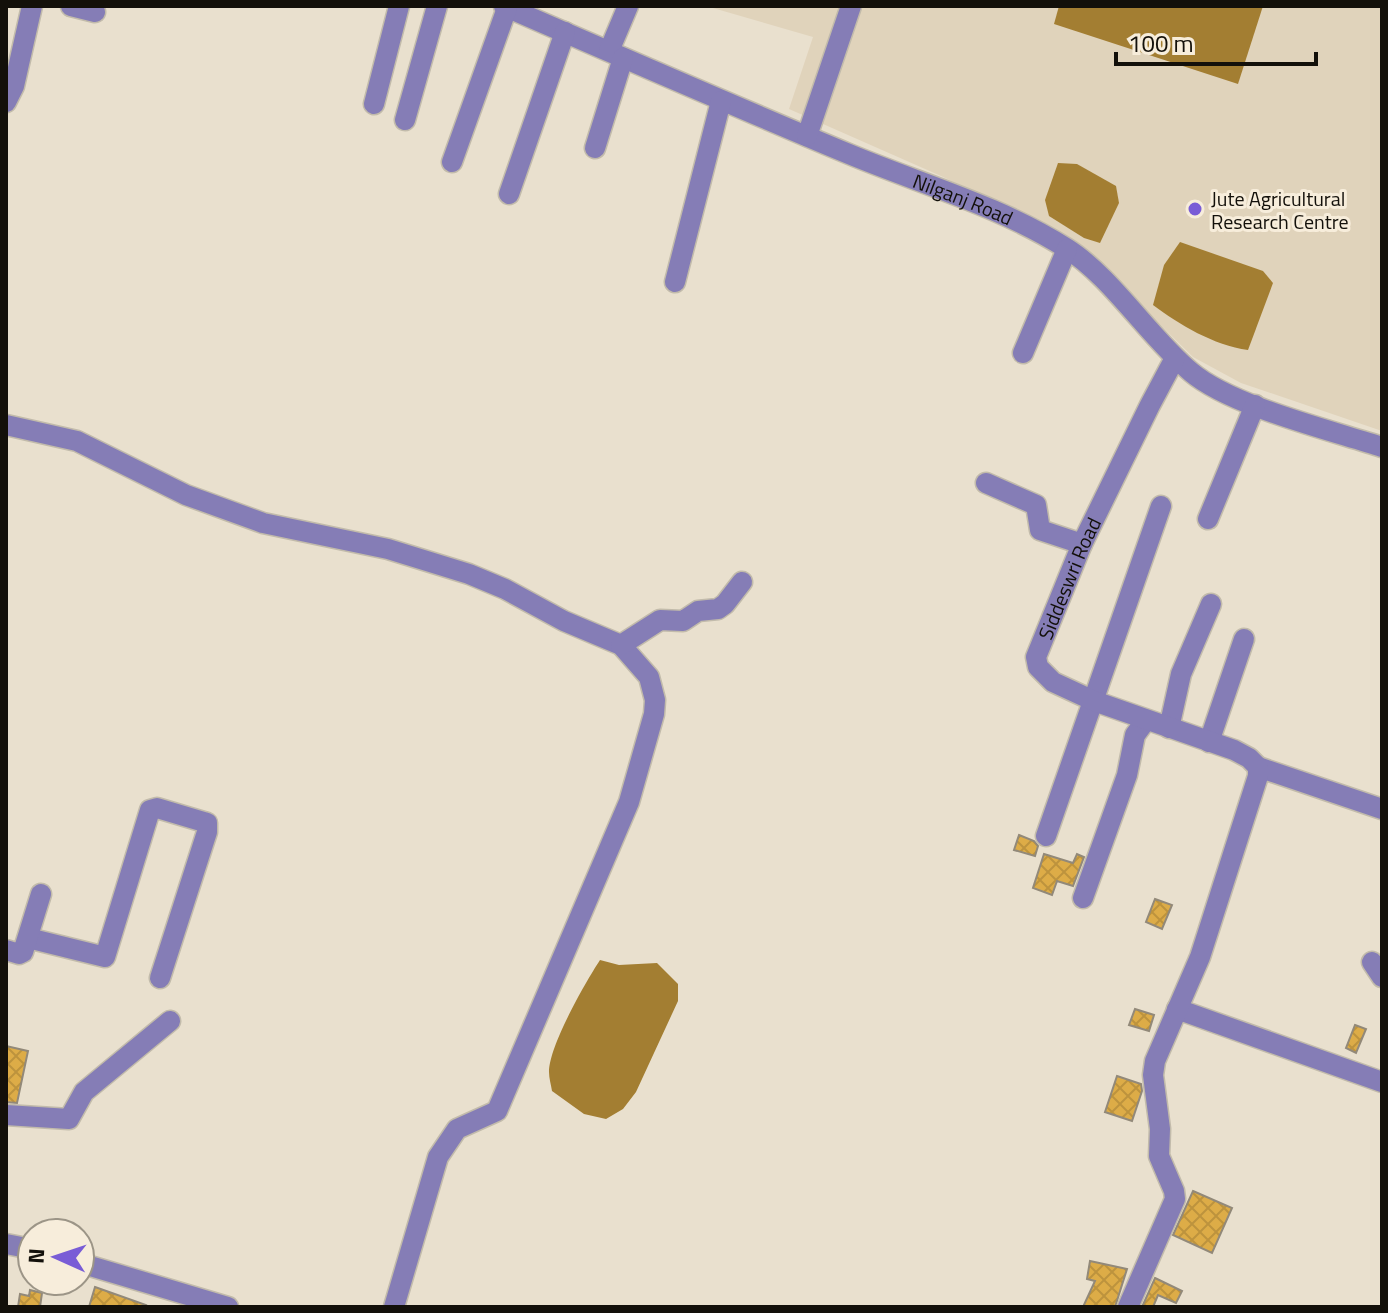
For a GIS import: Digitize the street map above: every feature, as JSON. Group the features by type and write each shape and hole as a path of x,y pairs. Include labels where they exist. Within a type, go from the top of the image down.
{"street":[{"path":"6,102 14,86 32,6"},
{"path":"71,6 95,12"},
{"path":"374,104 399,6"},
{"path":"405,120 437,6"},
{"path":"595,148 628,6"},
{"path":"807,136 851,6"},
{"path":"452,162 513,8"},
{"name":"Nilganj Road","path":"513,8 721,101 992,211 1067,249 1092,269 1194,375 1221,391 1255,405 1382,447"},
{"path":"509,194 565,32"},
{"path":"675,282 721,101"},
{"path":"1023,353 1067,249"},
{"name":"Siddeswri Road","path":"1175,358 1082,544 1036,657 1038,667 1044,676 1094,701 1242,754 1258,767 1382,809"},
{"path":"1208,519 1255,405"},
{"path":"6,425 77,441 186,495 263,523 369,545 469,574 621,645 649,677 655,700 651,730 629,802 497,1111 457,1129 438,1157 394,1307"},
{"path":"986,483 1036,505 1040,530 1082,544"},
{"path":"1046,836 1161,506"},
{"path":"621,645 660,620 686,620 698,611 718,609 742,582"},
{"path":"1169,728 1181,674 1211,604"},
{"path":"1209,742 1244,639"},
{"path":"1083,898 1127,775 1135,735 1146,720"},
{"path":"1128,1307 1175,1199 1159,1156 1160,1129 1153,1075 1155,1061 1200,957 1258,776 1258,767"},
{"path":"28,938 105,957 150,810 157,808 204,822 207,823 207,832 160,978"},
{"path":"6,950 19,954 23,952 41,894"},
{"path":"1177,1009 1382,1082"},
{"path":"6,1115 69,1119 84,1092 170,1021"},
{"path":"96,1268 228,1307"}],"shaded area":[{"name":"Jute Agricultural Research Centre","path":"706,6 1382,6 1382,431 1241,383 1193,357 1076,242 941,176 789,109 813,37"},
{"path":"1059,6 1263,6 1238,84 1054,24"},
{"path":"1058,163 1077,164 1116,186 1119,203 1100,243 1084,238 1049,216 1045,200"},
{"path":"1180,242 1263,271 1273,283 1248,350 1222,344 1198,333 1153,305 1164,265"},
{"path":"600,960 619,965 657,963 678,984 678,1001 636,1092 623,1109 606,1119 584,1114 552,1091 549,1072 561,1031"}],"building":[{"path":"1019,835 1038,846 1035,856 1014,850"},
{"path":"1044,854 1073,863 1077,854 1084,857 1073,886 1057,881 1052,895 1033,888"},
{"path":"1155,899 1172,905 1162,929 1146,922"},
{"path":"1135,1009 1154,1015 1149,1031 1129,1025"},
{"path":"1355,1025 1366,1029 1356,1053 1346,1048"},
{"path":"6,1046 28,1051 17,1103 6,1102"},
{"path":"1117,1076 1141,1084 1142,1091 1132,1121 1105,1112"},
{"path":"1193,1191 1232,1208 1212,1253 1173,1235"},
{"path":"1090,1261 1127,1269 1115,1307 1083,1307 1095,1281 1087,1279"},
{"path":"1155,1278 1182,1291 1176,1303 1158,1295 1153,1307 1142,1307"},
{"path":"96,1287 146,1305 145,1307 89,1307 92,1297 96,1297"},
{"path":"20,1297 41,1297 40,1307 18,1307"}],"place":[{"name":"Jute Agricultural Research Centre","path":"1195,209"}]}
